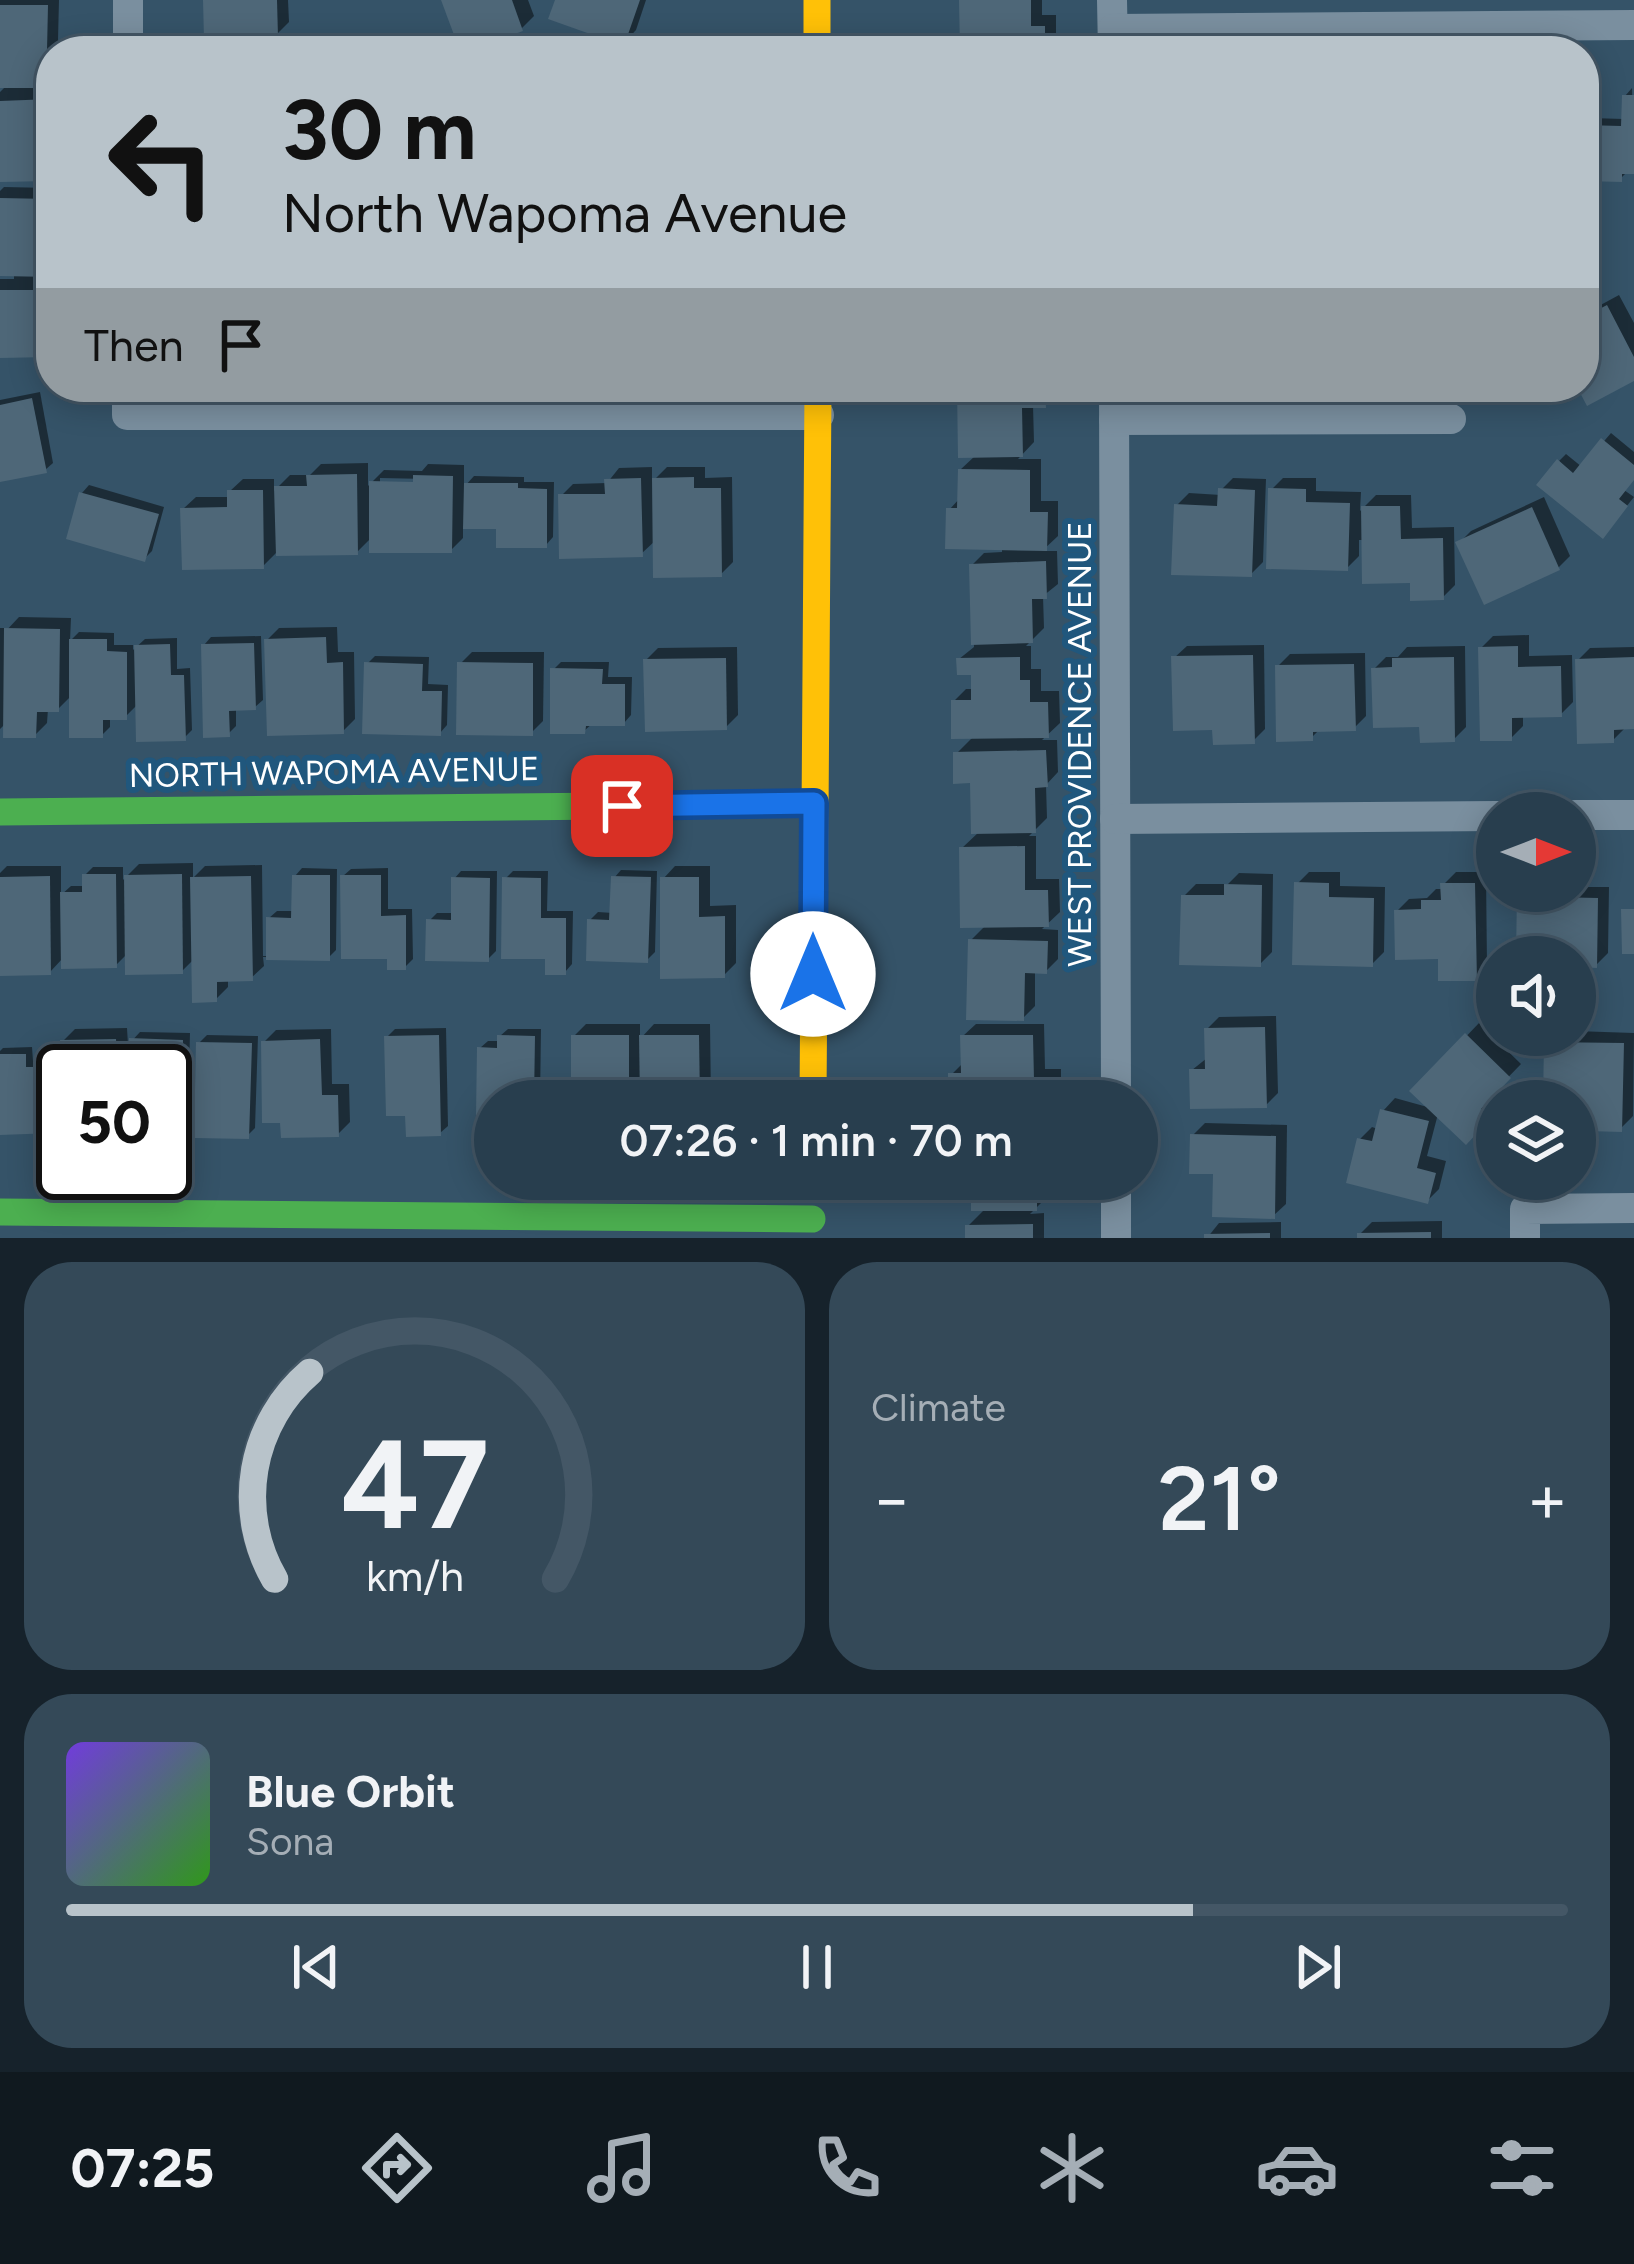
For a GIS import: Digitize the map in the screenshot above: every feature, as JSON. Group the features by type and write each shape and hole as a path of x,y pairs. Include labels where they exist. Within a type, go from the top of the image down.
{"street":[{"path":"128,0 128,36"},
{"path":"817,0 817,36"},
{"path":"1113,27 1634,26"},
{"path":"813,1080 819,402"},
{"name":"WEST PROVIDENCE AVENUE","path":"1114,402 1116,1080"},
{"path":"1114,420 1451,419"},
{"name":"NORTH WAPOMA AVENUE","path":"0,812 814,803"},
{"path":"1596,815 1634,815"},
{"path":"1115,819 1476,816"},
{"path":"1116,1200 1116,1238"},
{"path":"1525,1224 1634,1208"},
{"path":"0,1213 812,1219"}],"building":[{"path":"203,0 277,0 278,36 204,36"},
{"path":"441,0 512,0 523,31 510,36 454,36"},
{"path":"555,0 640,0 627,36 596,36 548,19"},
{"path":"959,0 1031,0 1031,26 1045,26 1045,36 960,36"},
{"path":"0,5 48,5 47,36 36,36 36,88 0,88"},
{"path":"1622,95 1634,95 1634,174 1622,174 1622,182 1599,181 1599,125 1621,126"},
{"path":"36,100 36,181 0,182 0,101"},
{"path":"0,198 36,199 36,277 0,276"},
{"path":"0,290 36,290 36,357 0,358"},
{"path":"1607,305 1634,357 1634,381 1599,400 1599,309"},
{"path":"32,398 47,473 0,482 0,405"},
{"path":"957,402 1046,402 1046,408 1022,408 1023,457 958,458"},
{"path":"1601,438 1634,465 1634,480 1619,499 1628,506 1603,539 1536,485 1557,459 1573,473"},
{"path":"958,469 1030,470 1030,512 1048,512 1047,551 945,549 946,508 957,508"},
{"path":"357,474 358,555 276,556 274,486 307,486 306,475"},
{"path":"413,475 453,476 452,553 369,553 369,481 413,482"},
{"path":"694,477 694,488 721,488 722,577 653,578 652,478"},
{"path":"641,478 643,557 559,559 558,494 605,494 604,479"},
{"path":"464,483 518,483 518,488 547,489 547,548 496,548 496,529 463,529"},
{"path":"1218,488 1255,490 1252,577 1171,575 1174,504 1217,506"},
{"path":"1268,488 1306,489 1306,502 1350,503 1348,571 1266,569"},
{"path":"227,490 263,490 264,569 182,570 180,508 227,507"},
{"path":"79,492 159,514 145,562 66,539"},
{"path":"1361,506 1400,506 1401,539 1443,538 1444,600 1410,601 1410,583 1362,584"},
{"path":"1532,507 1560,570 1484,605 1455,542"},
{"path":"1046,561 1047,599 1032,599 1033,643 971,645 969,564"},
{"path":"4,628 60,629 59,712 37,712 36,738 3,738"},
{"path":"326,637 327,663 343,662 344,734 267,736 264,639"},
{"path":"69,639 107,639 107,651 127,652 127,720 103,720 103,738 69,738"},
{"path":"254,643 256,710 229,711 230,737 203,738 201,644"},
{"path":"170,644 171,675 184,675 186,741 136,742 134,645"},
{"path":"1518,646 1518,667 1561,666 1562,717 1512,718 1512,741 1480,741 1478,647"},
{"path":"1253,655 1255,744 1213,745 1212,730 1173,731 1171,656"},
{"path":"1020,657 1020,680 1030,680 1030,702 1048,702 1049,738 951,739 951,700 971,700 971,675 957,675 956,658"},
{"path":"1454,657 1455,742 1420,743 1419,727 1373,728 1371,668 1392,667 1392,658"},
{"path":"1634,657 1634,729 1614,730 1614,743 1577,744 1575,659"},
{"path":"726,658 727,730 645,732 643,659"},
{"path":"364,662 423,664 422,691 442,691 441,736 362,734"},
{"path":"457,662 533,663 533,736 456,735"},
{"path":"1354,664 1356,731 1313,732 1313,741 1276,742 1275,665"},
{"path":"550,668 603,669 602,684 625,684 625,726 586,726 585,734 550,734"},
{"path":"1046,750 1048,787 1035,788 1036,833 971,834 970,783 953,784 953,752"},
{"path":"1025,846 1025,890 1048,890 1049,927 960,928 959,847"},
{"path":"82,874 116,874 117,968 61,969 60,892 82,892"},
{"path":"182,874 183,974 125,975 124,875"},
{"path":"292,875 330,875 330,961 266,960 266,917 291,918"},
{"path":"340,875 381,875 381,916 406,915 406,970 387,970 387,959 341,959"},
{"path":"50,876 51,975 0,976 0,877"},
{"path":"251,876 253,981 217,982 217,1002 192,1003 190,877"},
{"path":"611,876 651,877 648,963 586,961 587,919 609,920"},
{"path":"451,877 490,878 489,962 425,961 426,919 451,920"},
{"path":"502,877 541,878 541,918 566,918 566,975 545,975 545,959 501,959"},
{"path":"660,877 699,877 699,917 725,916 725,978 660,979"},
{"path":"1294,882 1329,883 1329,897 1374,898 1373,967 1292,965"},
{"path":"1440,883 1475,883 1476,981 1438,981 1438,959 1395,960 1394,910 1421,909 1421,900 1441,900"},
{"path":"1224,884 1262,885 1261,967 1179,965 1181,895 1224,895"},
{"path":"1598,898 1597,968 1596,936 1516,936 1517,912 1596,912"},
{"path":"1621,909 1634,909 1634,954 1622,954"},
{"path":"968,939 1048,941 1047,974 1025,973 1024,1021 966,1020"},
{"path":"1265,1027 1267,1108 1190,1109 1189,1069 1205,1069 1204,1028"},
{"path":"1465,1033 1476,1044 1476,1056 1489,1056 1511,1078 1476,1080 1476,1134 1466,1145 1409,1091"},
{"path":"439,1035 441,1136 406,1137 405,1116 386,1116 384,1036"},
{"path":"497,1035 535,1036 534,1080 477,1080 477,1047 497,1048"},
{"path":"571,1035 629,1035 629,1080 571,1080"},
{"path":"639,1035 699,1035 700,1080 640,1080"},
{"path":"960,1035 1033,1035 1034,1080 948,1080 948,1073 961,1073"},
{"path":"129,1038 183,1040 183,1044 129,1044"},
{"path":"116,1039 116,1044 60,1044 60,1040"},
{"path":"320,1039 322,1095 338,1095 339,1137 281,1138 280,1123 262,1123 261,1041"},
{"path":"196,1042 252,1043 249,1139 194,1138"},
{"path":"1596,1043 1624,1043 1622,1132 1596,1131 1596,1080 1543,1080 1544,1056 1596,1056"},
{"path":"0,1054 26,1054 26,1067 36,1067 36,1134 0,1135"},
{"path":"1380,1109 1429,1121 1417,1168 1436,1173 1428,1204 1346,1183 1357,1138 1372,1141"},
{"path":"1190,1134 1276,1136 1275,1219 1212,1217 1213,1174 1189,1174"},
{"path":"971,1200 1037,1200 1037,1211 971,1211"},
{"path":"1033,1224 1033,1238 965,1238 965,1225"},
{"path":"1431,1232 1431,1238 1357,1238 1357,1233"},
{"path":"1270,1233 1270,1238 1204,1238 1204,1234"}],"traffic: fast":[{"path":"0,812 814,804"},
{"path":"0,1212 812,1219"}],"traffic: slow":[{"path":"817,0 817,36"},
{"path":"813,1080 818,402"}],"route":[{"path":"622,806 814,803 813,974"}]}
